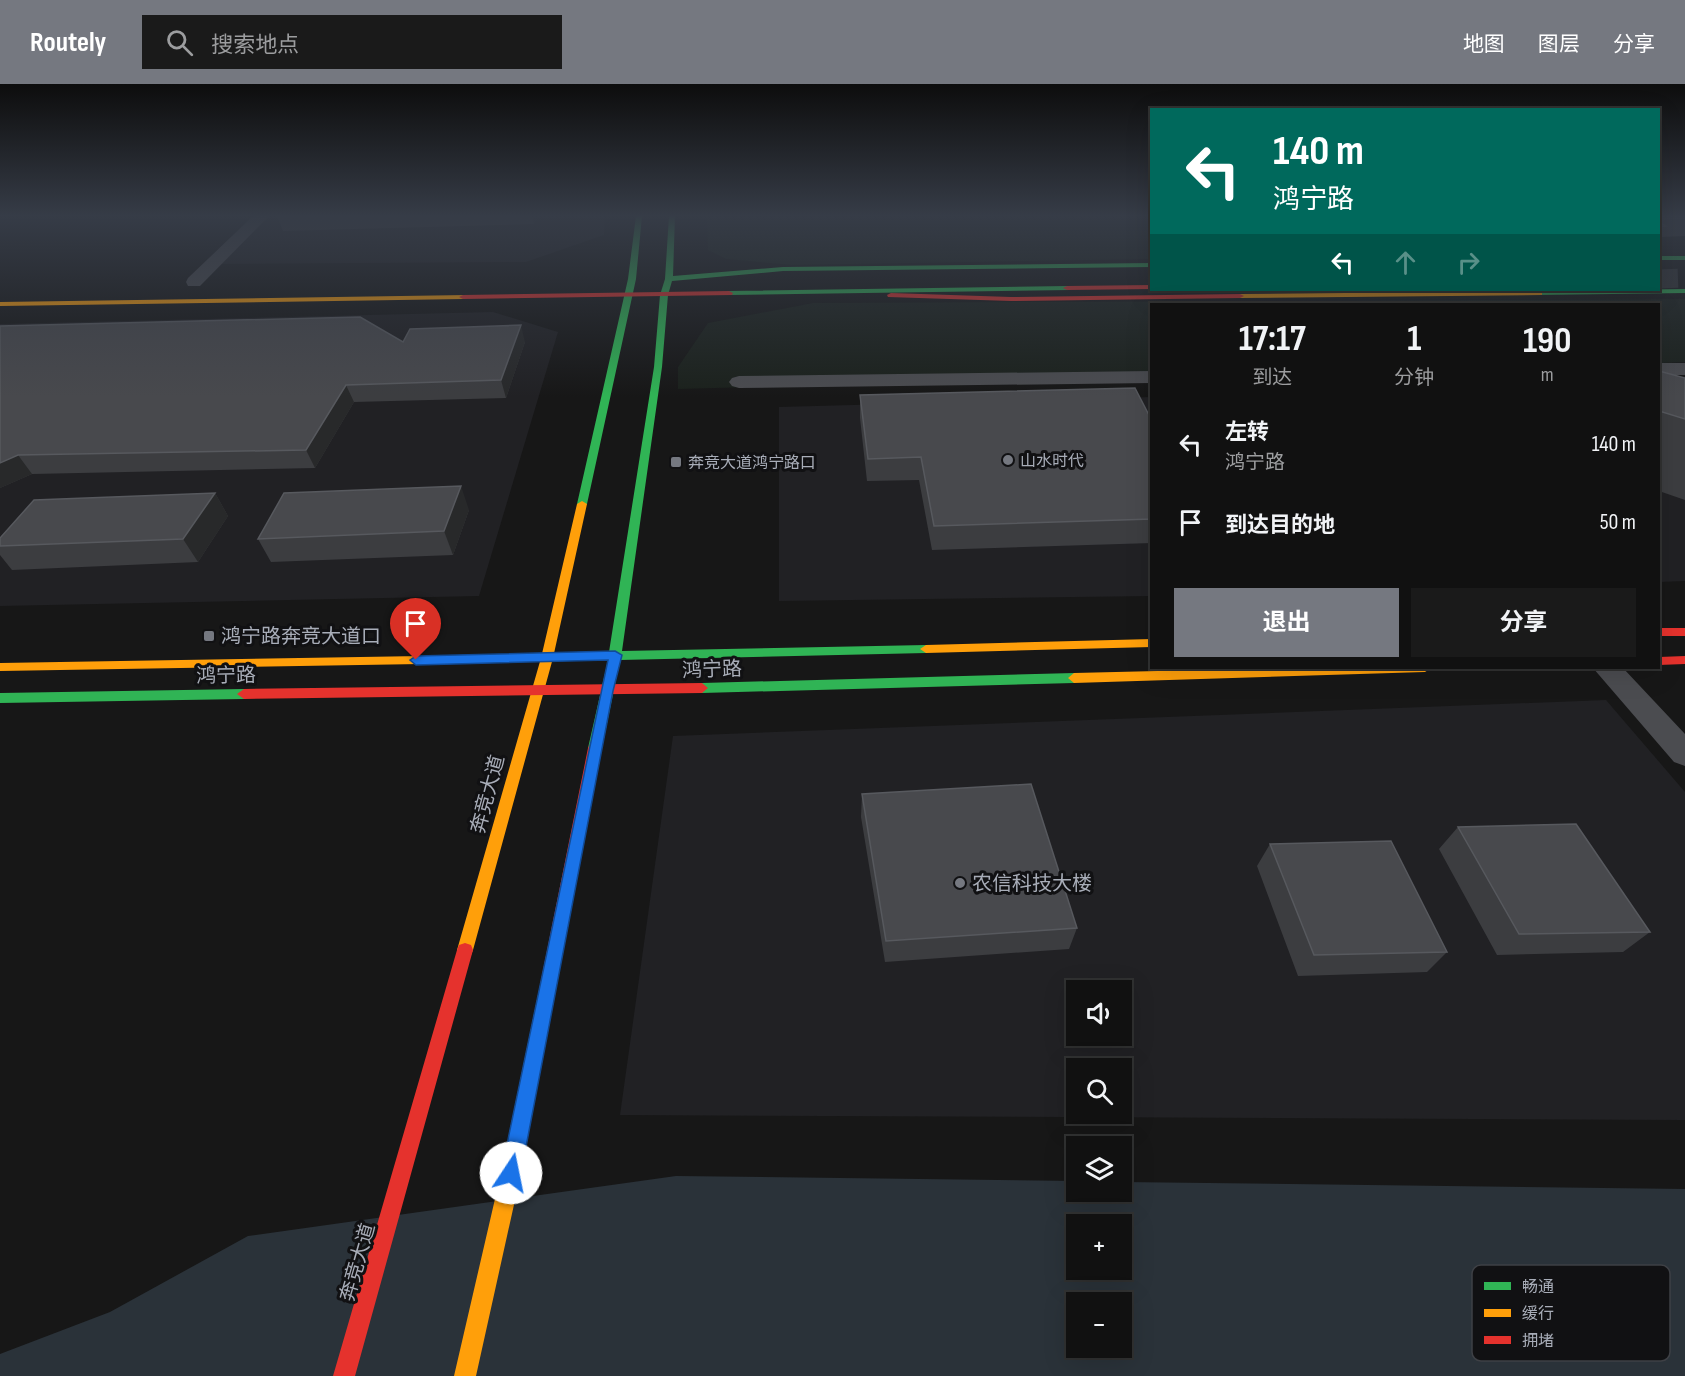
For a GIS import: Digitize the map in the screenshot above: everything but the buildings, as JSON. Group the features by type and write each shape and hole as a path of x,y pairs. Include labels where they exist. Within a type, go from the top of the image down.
{"main road":[{"path":"669,279 700,276"},
{"path":"614,279 887,276"},
{"name":"奔竞大道","path":"344,1376 402,1176 536,689 547,658 632,279"},
{"path":"465,1376 511,1173 615,655 658,367 664,295 669,279"},
{"path":"188,282 217,282"},
{"path":"0,304 1150,287"},
{"path":"814,292 1011,298 1685,291"},
{"path":"1660,632 1685,632"},
{"name":"鸿宁路","path":"0,667 547,658 1150,643"},
{"path":"1660,661 1685,660"},
{"name":"鸿宁路","path":"0,698 536,689 606,691 1389,669"}],"street":[{"path":"188,282 194,276"},
{"path":"1660,369 1685,369"},
{"path":"739,382 1150,377"},
{"path":"1609,669 1685,754"}],"shaded area":[{"path":"1685,299 1685,362 1660,363 1660,303 1150,303 1150,376 678,389 678,367 708,323 813,303"},
{"path":"493,312 558,332 479,596 0,606 0,324"},
{"path":"1660,387 1685,387 1685,581 1660,582"},
{"path":"1150,397 1150,596 779,601 779,407"},
{"path":"1606,700 1685,792 1685,1120 1132,1117 1132,1058 1066,1058 1066,1117 620,1115 673,736"},
{"path":"676,1176 1066,1181 1066,1202 1132,1202 1132,1182 1685,1189 1685,1376 0,1376 0,1354 110,1312 248,1236"}],"tunnel":[{"path":"1660,279 1685,278"}],"traffic: fast":[{"path":"582,504 632,276"},
{"path":"595,748 615,655 658,367 664,295 669,276"},
{"path":"669,279 700,276"},
{"path":"729,293 1067,288"},
{"path":"1539,293 1685,291"},
{"path":"421,660 926,649"},
{"path":"702,688 1074,678"},
{"path":"0,698 244,694"}],"traffic: slow":[{"path":"1240,296 1539,293"},
{"path":"0,304 463,297"},
{"path":"465,950 547,658 582,504"},
{"path":"926,649 1150,643"},
{"path":"0,667 421,660"},
{"path":"1074,678 1390,669"},
{"path":"465,1376 511,1173 547,990"}],"traffic: jam":[{"path":"1067,288 1150,287"},
{"path":"463,297 729,293"},
{"path":"891,295 1011,299 1240,296"},
{"path":"1660,632 1685,632"},
{"path":"1660,661 1685,660"},
{"path":"244,694 702,688"},
{"path":"547,990 595,748"},
{"path":"344,1376 465,950"}],"place":[{"name":"山水时代","path":"1008,460"},
{"name":"奔竞大道鸿宁路口","path":"676,462"},
{"name":"鸿宁路奔竞大道口","path":"209,636"},
{"name":"农信科技大楼","path":"960,883"}],"route":[{"path":"416,660 615,655 511,1173"}]}
